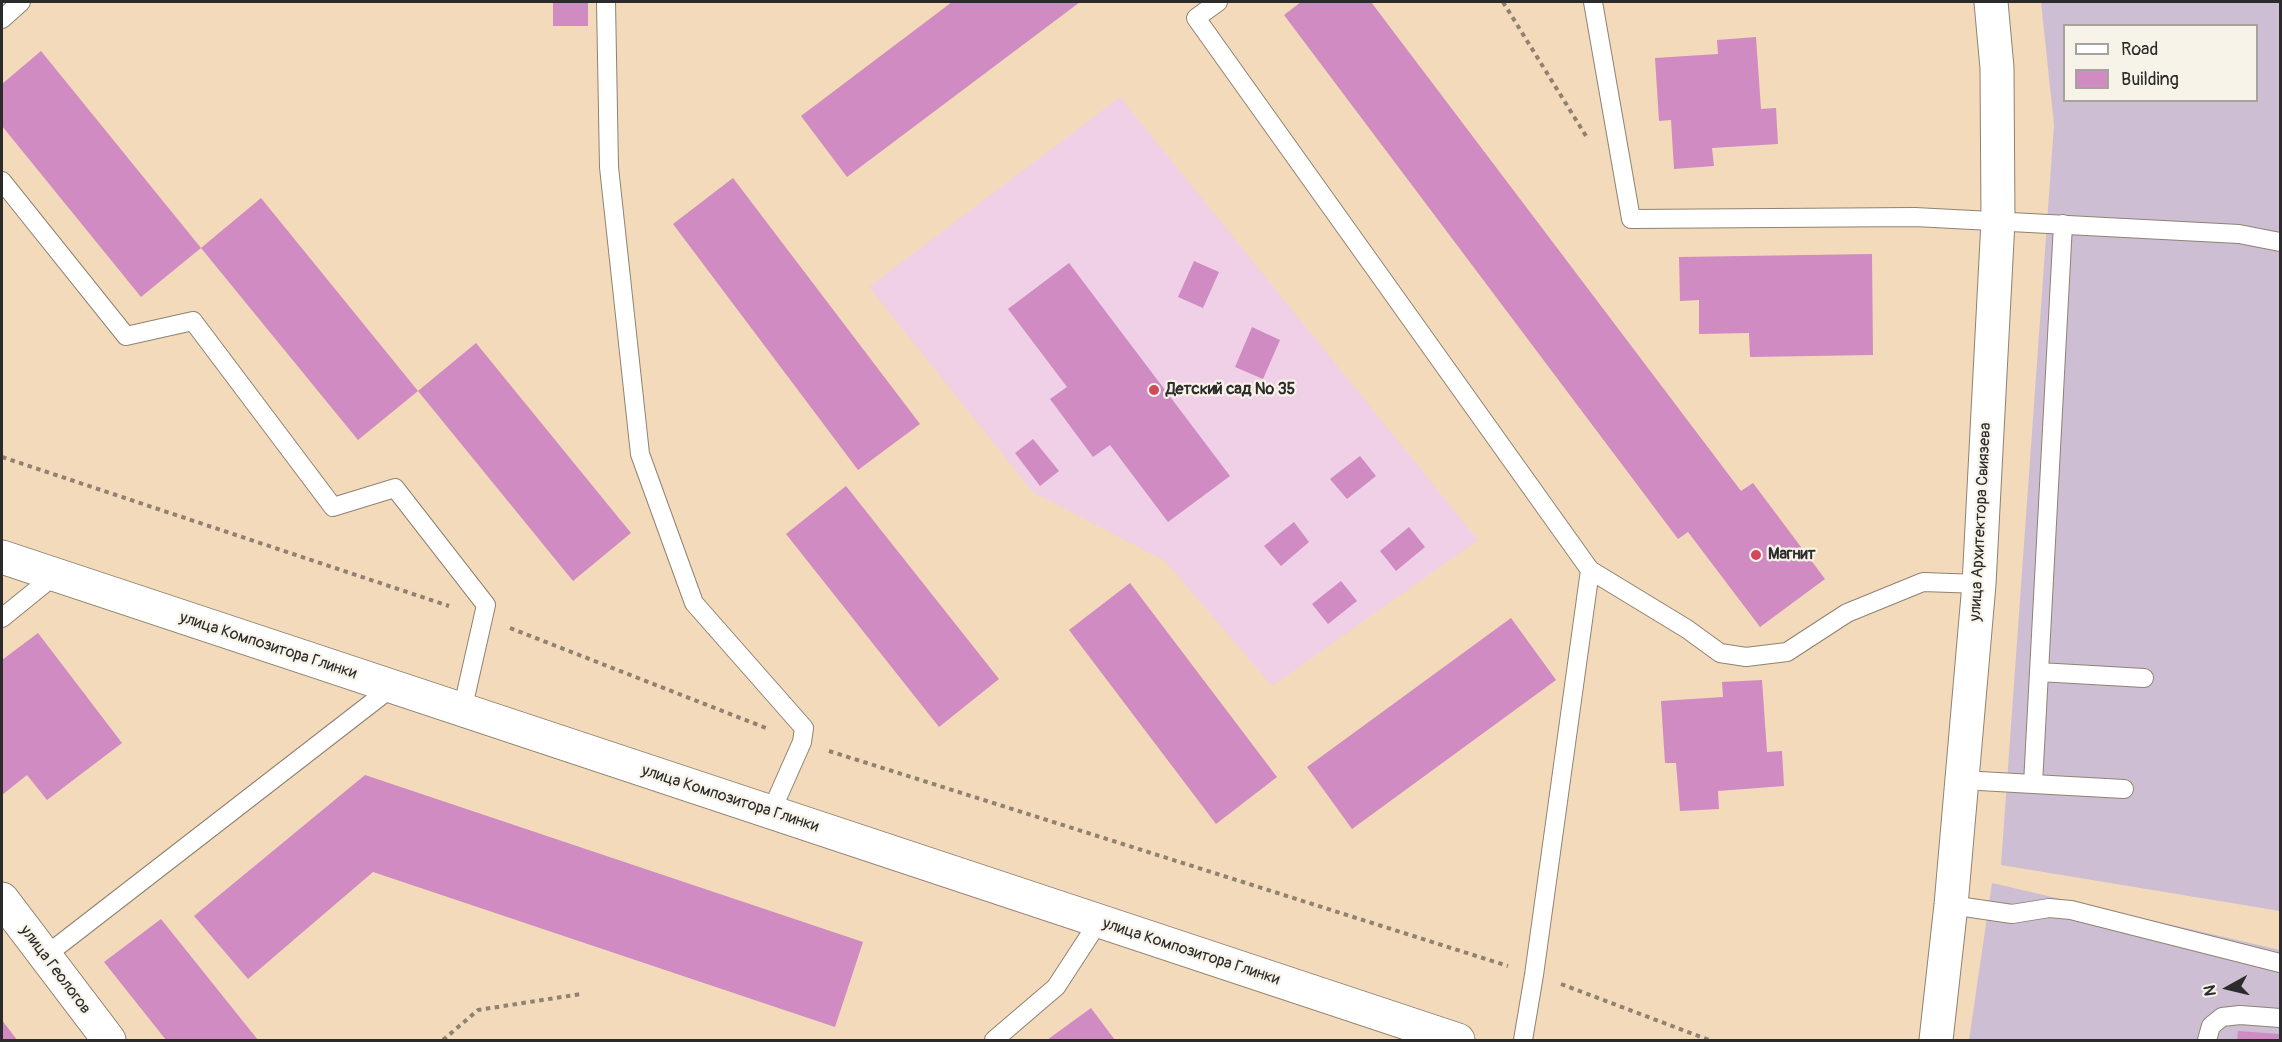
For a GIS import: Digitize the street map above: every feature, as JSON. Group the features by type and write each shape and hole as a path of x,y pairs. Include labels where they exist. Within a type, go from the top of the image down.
{"street":[{"name":"улица Архитектора Свиязева","path":"1936,1041 1951,905 1978,584 1998,221 1997,68 1991,2"},
{"name":"улица Композитора Глинки","path":"2,558 1458,1041"},
{"name":"улица Геологов","path":"2,899 109,1041"}],"lane":[{"path":"2,18 21,2"},
{"path":"606,2 609,167 640,454 694,603 804,728 801,742 771,812"},
{"path":"1218,2 1196,18 1590,570 1687,629 1720,653 1746,657 1787,652 1847,613 1923,582 1978,584"},
{"path":"1593,2 1632,219 1915,217 2239,234 2280,242"},
{"path":"2,181 126,336 193,321 333,507 395,488 486,605 462,711"},
{"path":"2033,784 2063,224"},
{"path":"1523,1041 1590,570"},
{"path":"2,618 55,575"},
{"path":"2039,672 2144,678"},
{"path":"45,956 391,688"},
{"path":"1962,780 2124,789"},
{"path":"1951,905 2012,914 2049,908 2071,910 2280,963"},
{"path":"994,1041 1056,987 1099,921"},
{"path":"2207,1041 2211,1026 2222,1017 2240,1015 2280,1018"}],"path":[{"path":"1503,2 1591,144"},
{"path":"2,457 483,617 801,742 1534,975 1709,1041"},
{"path":"443,1041 478,1010 581,994"}],"shaded area":[{"path":"2041,2 2280,2 2280,911 2001,865 2054,125"},
{"name":"Детский сад № 35","path":"1120,97 1478,540 1272,686 1165,561 1033,492 869,287"},
{"path":"1992,883 2280,950 2280,1040 1969,1040"}],"building":[{"path":"553,2 588,2 588,26 553,26"},
{"path":"952,2 1080,2 847,177 801,116"},
{"path":"1301,2 1371,2 1741,491 1753,483 1825,579 1760,627 1688,532 1678,539 1284,15"},
{"path":"1756,37 1761,109 1776,108 1778,144 1712,148 1714,166 1674,169 1671,120 1659,121 1655,58 1718,54 1717,40"},
{"path":"41,51 201,248 141,297 2,126 2,84"},
{"path":"733,178 920,424 858,470 673,224"},
{"path":"261,198 418,391 358,440 201,248"},
{"path":"1872,254 1873,355 1750,357 1749,333 1699,334 1699,300 1680,301 1679,257"},
{"path":"1194,261 1219,272 1203,308 1178,297"},
{"path":"1069,263 1230,476 1168,522 1110,445 1093,457 1050,399 1067,387 1008,309"},
{"path":"1252,327 1280,340 1263,379 1235,367"},
{"path":"476,343 631,533 573,581 418,391"},
{"path":"1033,439 1059,471 1040,486 1015,453"},
{"path":"1360,456 1376,476 1347,499 1330,479"},
{"path":"846,486 999,679 939,727 786,534"},
{"path":"1294,522 1309,542 1281,566 1264,546"},
{"path":"1409,527 1425,547 1396,571 1380,551"},
{"path":"1341,581 1357,601 1328,624 1312,604"},
{"path":"1130,583 1277,777 1216,824 1069,630"},
{"path":"1511,618 1556,680 1352,829 1307,767"},
{"path":"38,633 122,743 47,800 27,775 2,795 2,660"},
{"path":"1762,680 1767,752 1782,751 1784,786 1718,791 1719,809 1680,811 1676,763 1665,763 1661,701 1723,697 1722,682"},
{"path":"365,775 863,942 835,1027 373,872 248,979 194,916"},
{"path":"161,919 258,1040 166,1040 104,962"},
{"path":"1091,1008 1115,1040 1047,1040"},
{"path":"2,1020 17,1040 2,1040"},
{"path":"2238,1031 2280,1034 2280,1040 2237,1040"}],"place":[{"name":"Детский сад № 35","path":"1154,390"},
{"name":"Магнит","path":"1756,555"}]}
